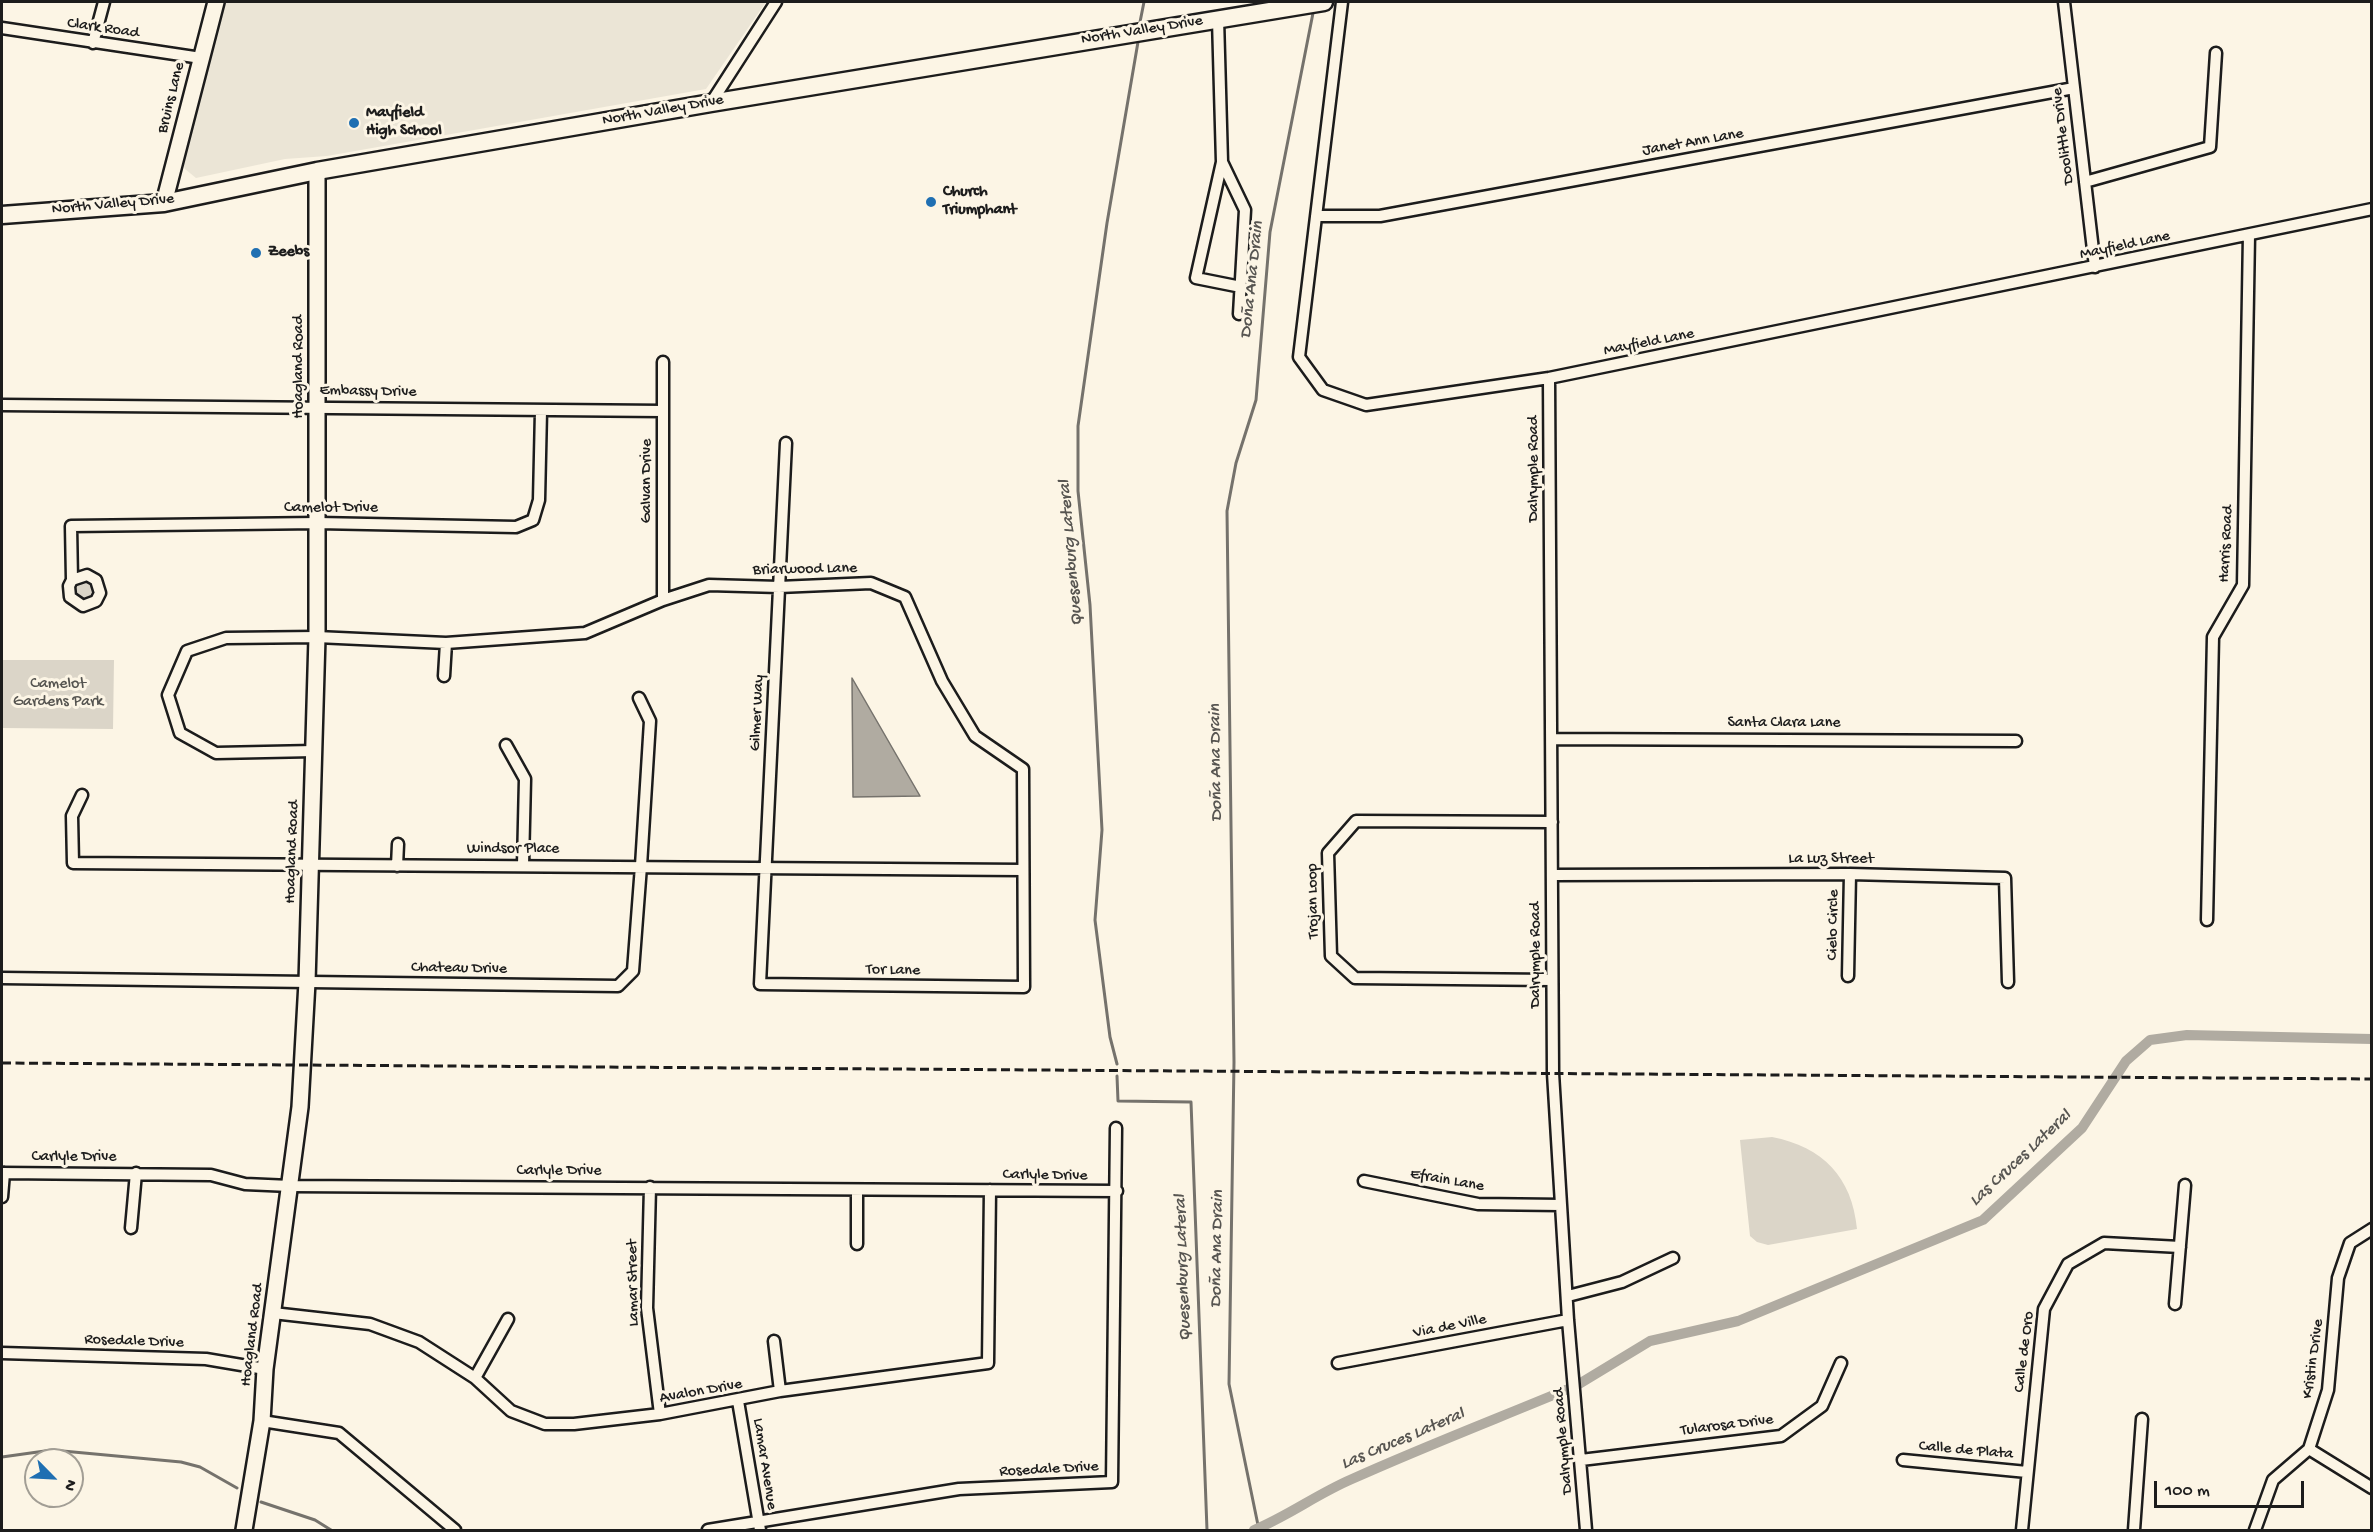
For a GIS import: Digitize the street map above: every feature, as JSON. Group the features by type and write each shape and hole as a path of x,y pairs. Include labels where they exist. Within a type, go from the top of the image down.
{"main road":[{"name":"North Valley Drive","path":"2,215 164,203 317,171 711,103 1324,2"}],"street":[{"path":"93,44 104,2"},
{"name":"Bruins Lane","path":"164,203 216,2"},
{"path":"711,103 776,2"},
{"name":"Mayfield Lane","path":"1342,2 1299,357 1323,390 1366,405 1550,378 2372,209"},
{"name":"Doolittle Drive","path":"2064,2 2095,267"},
{"path":"1218,19 1222,162 1196,278 1241,287"},
{"name":"Clark Road","path":"2,28 93,44 201,58"},
{"path":"2085,182 2210,147 2216,52"},
{"name":"Janet Ann Lane","path":"1316,216 1380,216 2074,88"},
{"path":"1222,162 1245,210 1239,314"},
{"name":"Hoagland Road","path":"244,1530 262,1421 265,1369 300,1107 307,982 317,637 317,171"},
{"name":"Harris Road","path":"2207,920 2213,637 2243,585 2249,235"},
{"name":"Galvan Drive","path":"663,362 663,600"},
{"name":"Dalrymple Road","path":"1550,378 1553,1073 1568,1320 1586,1530"},
{"name":"Embassy Drive","path":"2,405 318,406 663,411"},
{"name":"Camelot Drive","path":"72,580 71,526 318,523 516,527 533,520 539,500 541,411"},
{"name":"Gilmer Way","path":"760,984 786,444"},
{"name":"Briarwood Lane","path":"314,751 216,753 180,733 168,695 187,651 226,638 317,637 446,643 585,633 663,600 709,585 779,587 871,584 904,597 942,681 975,736 1023,770 1024,987"},
{"path":"444,676 446,643"},
{"name":"Chateau Drive","path":"2,978 618,986 633,971 641,866 650,721 639,698"},
{"name":"Santa Clara Lane","path":"1552,739 2016,741"},
{"path":"506,745 525,779 523,865"},
{"name":"Windsor Place","path":"82,795 72,816 73,863 311,867 523,865 766,870 1023,870"},
{"name":"Trojan Loop","path":"1552,822 1356,821 1328,853 1331,956 1355,978 1552,980"},
{"path":"397,866 398,844"},
{"name":"La Luz Street","path":"1552,875 1850,874 2005,878 2008,982"},
{"name":"Cielo Circle","path":"1848,976 1850,874"},
{"name":"Tor Lane","path":"760,984 1024,987"},
{"name":"Rosedale Drive","path":"708,1530 759,1526 959,1489 1112,1482 1116,1128"},
{"path":"2,1197 3,1173"},
{"name":"Carlyle Drive","path":"3,1173 211,1175 245,1184 290,1186 650,1187 856,1192 1117,1191"},
{"path":"131,1228 136,1173"},
{"name":"Efrain Lane","path":"1364,1181 1478,1204 1562,1205"},
{"path":"2175,1304 2185,1185"},
{"name":"Lamar Street","path":"650,1187 647,1308 660,1414"},
{"name":"Avalon Drive","path":"273,1312 370,1324 419,1342 475,1378 511,1411 545,1424 574,1424 660,1414 738,1401 780,1391 988,1363 990,1190"},
{"path":"856,1192 857,1244"},
{"name":"Kristin Drive","path":"2309,1449 2328,1390 2338,1278 2350,1243 2372,1229"},
{"name":"Calle de Oro","path":"2022,1530 2044,1309 2068,1264 2104,1243 2180,1247"},
{"path":"1568,1296 1622,1282 1673,1258"},
{"path":"475,1378 508,1319"},
{"name":"Via de Ville","path":"1338,1363 1568,1320"},
{"path":"774,1341 780,1391"},
{"name":"Rosedale Drive","path":"2,1353 206,1359 265,1369"},
{"name":"Tularosa Drive","path":"1581,1460 1781,1436 1821,1406 1841,1363"},
{"name":"Lamar Avenue","path":"738,1401 759,1526"},
{"path":"2133,1530 2142,1419"},
{"path":"262,1421 339,1433 455,1530"},
{"path":"2256,1530 2273,1480 2309,1449 2372,1488"},
{"name":"Calle de Plata","path":"1903,1460 2026,1472"}],"shaded area":[{"name":"Mayfield High School","path":"224,2 766,2 706,89 327,156 285,159 196,178 185,169 182,161"},
{"path":"852,678 920,796 853,797"}],"green space":[{"path":"84,580 91,583 94,590 91,597 84,600 77,597 74,590 77,583"},
{"name":"Camelot Gardens Park","path":"2,660 114,660 113,729 2,728"},
{"path":"1772,1137 1806,1148 1832,1167 1849,1194 1857,1229 1768,1245 1757,1242 1750,1236 1740,1140"}],"waterway":[{"name":"Quesenburg Lateral","path":"1140,22 1144,2"},
{"name":"Doña Ana Drain","path":"1259,1530 1229,1384 1234,1062 1227,511 1236,463 1256,400 1270,232 1314,8"},
{"name":"Quesenburg Lateral","path":"1117,1064 1110,1037 1095,920 1102,830 1090,605 1078,491 1078,426 1107,223 1138,42"},
{"name":"Las Cruces Lateral","path":"1579,1384 1650,1341 1738,1321 1983,1220 2082,1128 2126,1061 2150,1040 2187,1035 2372,1039"},
{"name":"Quesenburg Lateral","path":"1117,1076 1118,1101 1191,1102 1207,1530"},
{"name":"Las Cruces Lateral","path":"1254,1530 1352,1479 1568,1389"},
{"path":"2,1457 52,1450 181,1462 200,1467 237,1488"},
{"path":"261,1502 315,1520 331,1530"}],"railway":[{"path":"2,1063 2372,1079"}],"place":[{"name":"Mayfield High School","path":"354,123"},
{"name":"Church Triumphant","path":"931,202"},
{"name":"Zeebs","path":"256,253"}]}
